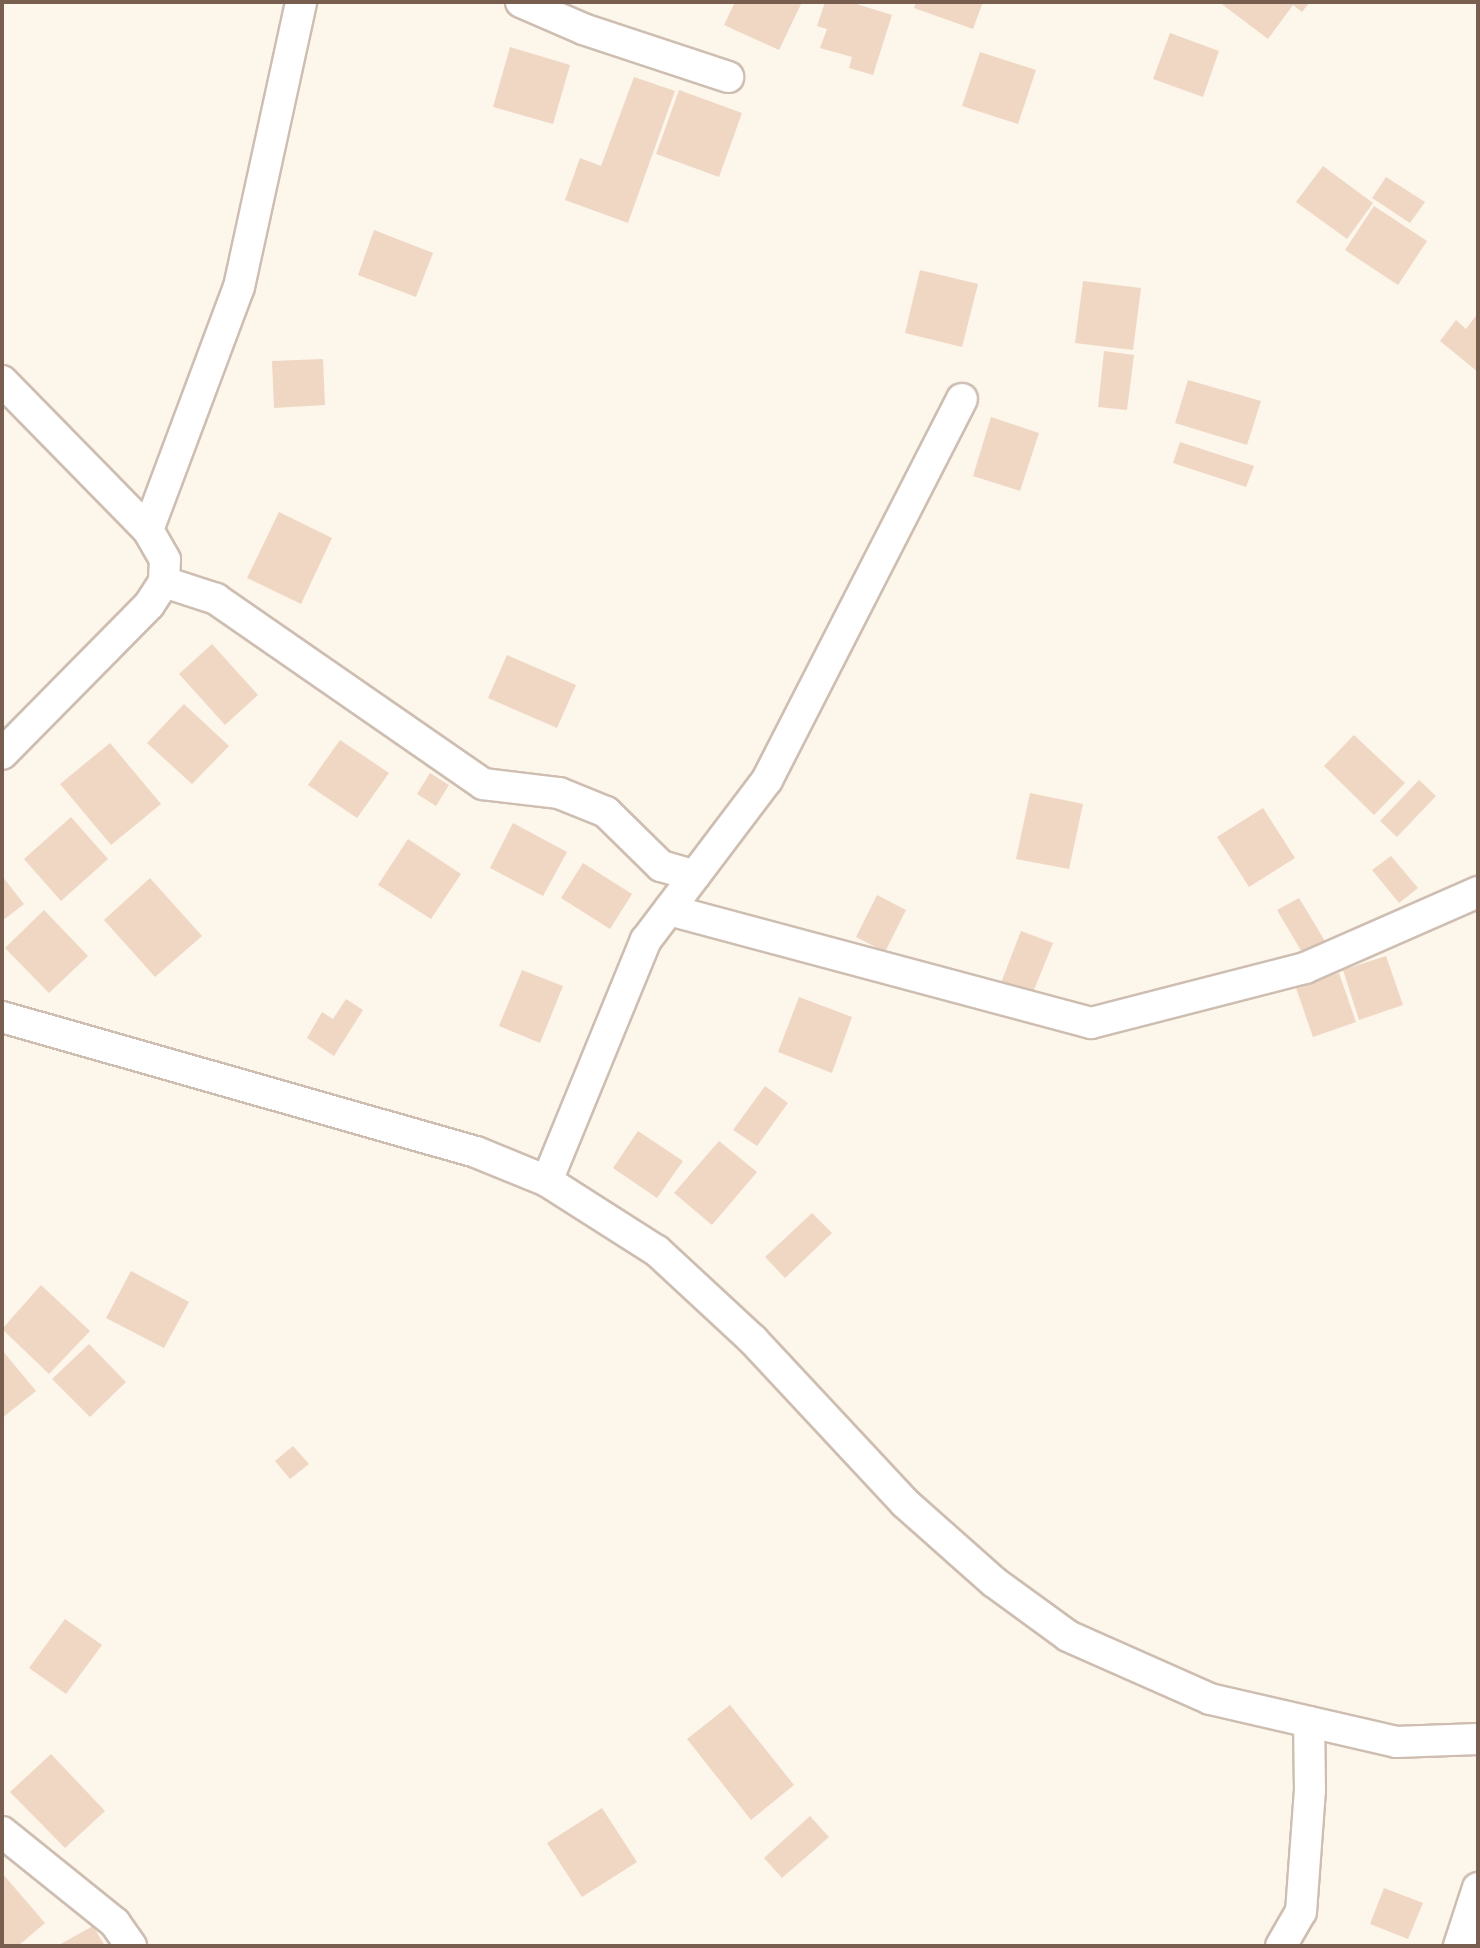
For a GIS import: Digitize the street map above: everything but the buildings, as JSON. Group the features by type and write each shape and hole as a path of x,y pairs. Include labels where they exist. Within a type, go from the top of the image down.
{"street":[{"path":"148,530 239,287 301,2"},
{"path":"521,2 583,29 728,77"},
{"path":"2,381 148,530 165,560 164,582 149,605 2,754"},
{"path":"547,1181 646,940 767,780 962,399"},
{"path":"164,582 216,599 483,784 559,793 606,812 661,866 695,876"},
{"path":"669,910 1091,1023 1305,968 1478,892"},
{"path":"2,1017 462,1148 547,1181 657,1251 753,1340 905,1503 994,1582 1068,1636 1210,1699 1396,1742 1478,1739"},
{"path":"1281,1946 1301,1912 1309,1722"},
{"path":"2,1832 115,1923 131,1946"},
{"path":"1459,1946 1478,1888"}]}
